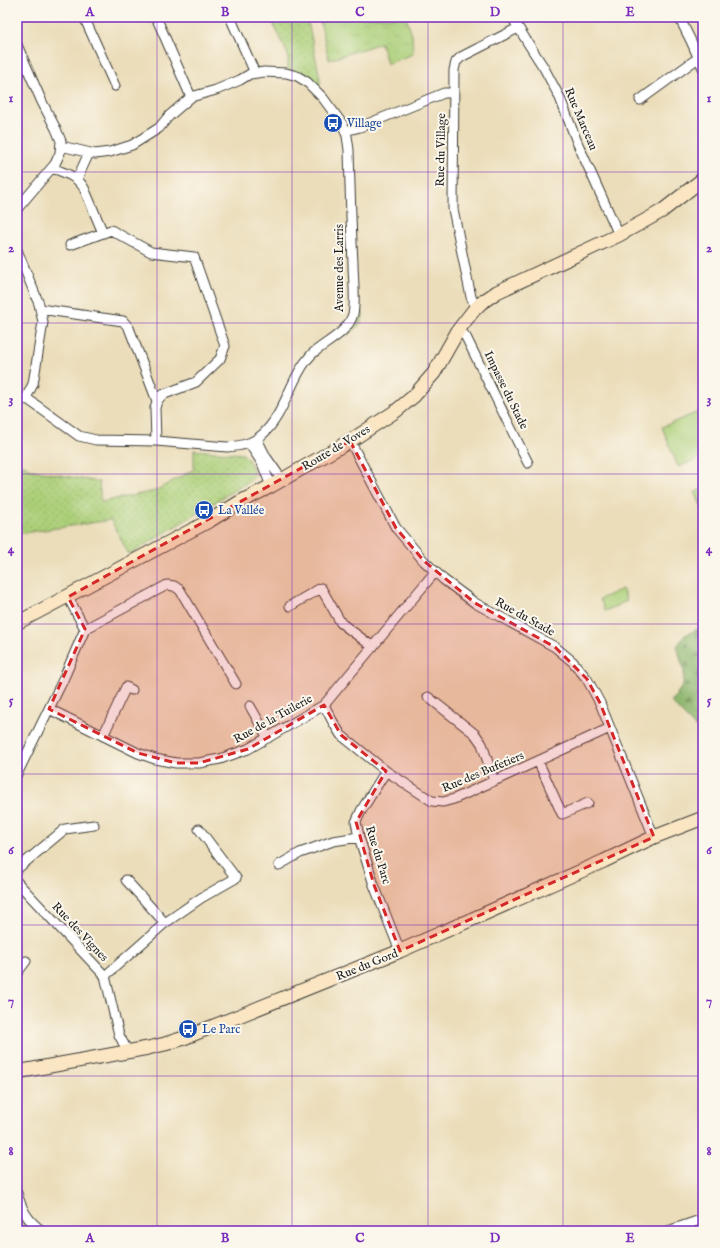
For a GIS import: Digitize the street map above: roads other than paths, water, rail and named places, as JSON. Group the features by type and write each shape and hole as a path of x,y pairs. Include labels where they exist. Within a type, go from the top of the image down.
{"street":[{"path":"84,17 115,86"},
{"path":"156,17 191,97"},
{"path":"230,17 255,73"},
{"name":"Rue Marceau","path":"512,17 544,68 560,98 577,142 619,235"},
{"path":"679,17 703,68"},
{"name":"Rue du Village","path":"476,307 471,298 452,209 454,70 456,62 467,54 518,28"},
{"path":"17,45 61,141 60,153 52,168 17,209"},
{"path":"640,100 698,58"},
{"path":"61,146 95,154 110,152 132,145 159,128 169,116 191,97 216,90 255,73 286,73 307,82 323,98 343,125 345,131 360,127 444,93 454,93"},
{"name":"Avenue des Larris","path":"254,441 265,433 274,421 300,371 312,355 344,329 349,323 353,314 354,289 348,150 345,131"},
{"path":"77,179 89,152"},
{"path":"52,168 77,179 84,188 103,233"},
{"name":"Route de Voves","path":"17,623 209,521 240,502 277,483 350,441 396,411 414,396 434,373 460,329 480,303 497,292 619,235 662,211 703,179"},
{"path":"70,245 111,230 151,252 194,258 225,346 220,359 196,382 162,395 157,401 155,408 156,441"},
{"path":"17,250 40,309 42,322 33,384 26,398 17,403"},
{"path":"40,309 123,321 129,328 157,401"},
{"name":"Impasse du Stade","path":"460,329 466,337 528,463"},
{"path":"26,398 80,436 96,440 156,441 227,447 236,447 254,441 266,457 277,483"},
{"name":"Rue du Stade","path":"350,441 396,528 424,562 444,580 475,603 555,647 573,662 588,681 600,703 654,837"},
{"name":"Rue de la Tuilerie","path":"49,709 138,753 155,759 176,763 199,763 220,759 248,749 324,705 435,572"},
{"path":"17,774 63,680 85,630 167,585 174,586 180,590 236,684"},
{"path":"290,606 321,588 341,623 373,647"},
{"path":"68,597 85,630"},
{"path":"103,736 126,687 132,690"},
{"path":"428,697 475,734 482,744 494,781"},
{"name":"Rue des Bufetiers","path":"324,705 341,735 386,771 432,801 443,802 454,799 610,728"},
{"path":"250,706 268,738"},
{"path":"538,761 562,814 588,803"},
{"name":"Rue du Parc","path":"386,771 361,811 356,822 359,837 374,885 400,951"},
{"name":"Rue du Gord","path":"17,1072 128,1052 165,1044 184,1038 400,951 604,861 654,837 703,818"},
{"path":"17,869 65,829 94,825"},
{"path":"105,976 165,924 201,898 236,878 200,828"},
{"path":"279,865 300,853 333,841 359,837"},
{"path":"126,880 165,924"},
{"name":"Rue des Vignes","path":"17,882 105,976 119,1035 128,1052"},
{"path":"17,973 26,961"},
{"path":"17,1193 21,1208 26,1217 42,1231"},
{"path":"668,1231 703,1219"}],"place":[{"name":"Village","path":"333,123"},
{"name":"La Vallée","path":"204,510"},
{"name":"Le Parc","path":"188,1029"}]}
